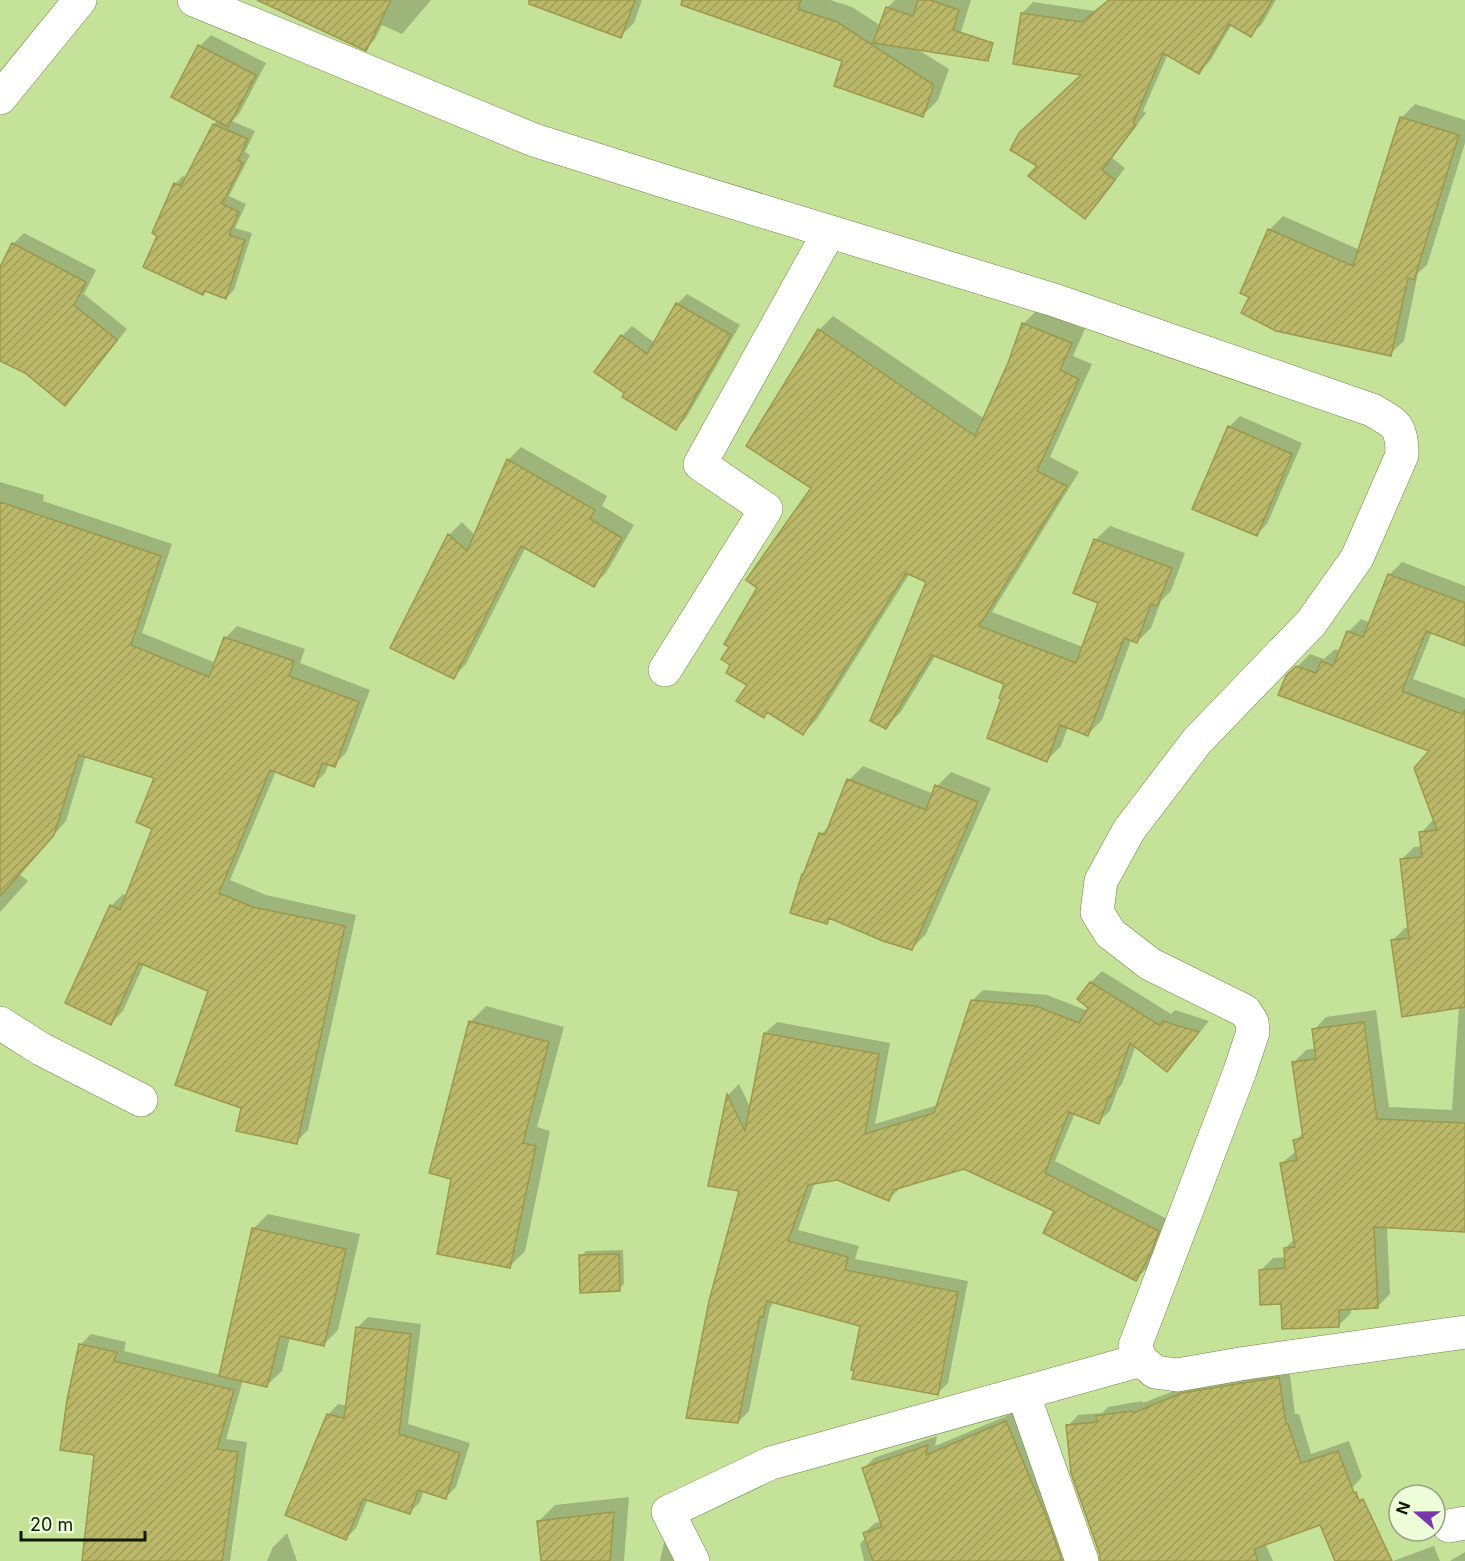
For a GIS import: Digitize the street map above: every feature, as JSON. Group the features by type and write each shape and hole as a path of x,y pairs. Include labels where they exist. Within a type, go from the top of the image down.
{"street":[{"path":"0,98 80,0"},
{"path":"194,0 534,140 1054,300 1372,410 1395,424 1402,438 1402,455 1357,558 1311,623 1197,741 1129,830 1101,881 1097,912 1110,933 1150,964 1245,1011 1252,1022 1253,1032 1135,1346 1141,1360 1155,1372 1178,1375 1465,1332"},
{"path":"665,670 766,509 700,464 829,232"},
{"path":"0,1023 41,1049 141,1100"},
{"path":"693,1561 668,1512 771,1463 1141,1360"},
{"path":"1023,1393 1082,1561"}],"building":[{"path":"257,0 391,0 366,51"},
{"path":"529,0 635,0 621,38 529,4"},
{"path":"682,0 801,0 798,9 837,22 934,85 923,117 834,86 842,61 681,5"},
{"path":"918,0 930,0 959,10 953,30 993,43 988,61 873,43 886,7 913,16"},
{"path":"1109,0 1272,0 1251,37 1229,24 1199,74 1163,53 1133,123 1136,125 1102,170 1115,180 1085,219 1028,176 1037,166 1010,150 1019,133 1081,75 1013,64 1021,13 1082,22"},
{"path":"198,45 256,75 228,127 171,97"},
{"path":"1400,117 1459,135 1414,280 1408,278 1391,356 1276,331 1241,313 1249,297 1240,293 1268,229 1353,266"},
{"path":"213,124 248,139 238,160 243,163 222,204 239,212 229,235 245,240 226,299 205,291 203,295 143,267 157,236 152,233 174,183 181,186"},
{"path":"12,243 86,282 74,305 117,340 65,406 25,373 0,361 0,267"},
{"path":"676,303 731,335 676,430 622,397 624,393 594,372 621,335 647,354"},
{"path":"1022,323 1072,343 1060,370 1079,379 1037,471 1067,486 979,626 1076,663 1098,603 1073,593 1094,539 1172,568 1157,606 1151,604 1137,643 1124,638 1088,736 1060,725 1047,762 987,738 1004,684 932,655 886,729 870,721 926,582 906,573 803,735 767,712 764,718 736,701 747,685 726,673 730,665 721,659 729,647 724,644 757,588 746,580 811,488 746,446 818,329 975,436 1008,363"},
{"path":"1228,426 1292,454 1257,536 1192,509"},
{"path":"507,459 595,510 590,519 622,538 594,587 521,546 454,679 390,648 448,534 467,551"},
{"path":"0,502 161,556 131,645 209,677 224,637 294,661 289,676 359,702 335,767 322,763 314,787 270,770 219,893 253,907 345,926 297,1144 236,1131 241,1108 175,1085 208,991 139,963 111,1025 65,1003 110,905 120,910 152,829 136,822 154,778 79,755 54,835 0,896"},
{"path":"1388,574 1465,603 1465,646 1426,631 1402,691 1462,714 1465,710 1465,1007 1402,1017 1391,940 1409,938 1400,859 1422,857 1419,832 1437,830 1414,768 1429,751 1278,695 1286,676 1296,666 1316,673 1321,661 1333,666 1347,631 1363,637"},
{"path":"847,779 926,810 935,785 978,802 912,950 883,941 829,918 827,924 790,913 802,874 819,833 825,835"},
{"path":"1090,982 1159,1025 1163,1021 1199,1032 1167,1072 1130,1043 1099,1124 1069,1112 1045,1173 1159,1231 1136,1281 1043,1233 1054,1211 964,1169 893,1190 889,1201 837,1180 808,1185 788,1241 848,1257 845,1270 958,1292 938,1395 852,1379 854,1371 851,1370 860,1326 767,1301 763,1317 760,1316 738,1423 686,1418 709,1301 739,1191 708,1186 727,1094 745,1131 764,1033 879,1054 865,1134 934,1113 971,1000 1036,1006 1079,1023 1088,1008 1077,999"},
{"path":"469,1021 549,1042 523,1143 536,1146 510,1268 437,1254 451,1179 429,1173"},
{"path":"1364,1022 1377,1119 1465,1123 1465,1232 1374,1227 1378,1308 1339,1310 1339,1327 1282,1329 1281,1304 1260,1305 1259,1270 1285,1268 1284,1248 1295,1247 1280,1163 1297,1160 1293,1140 1303,1138 1292,1062 1316,1059 1312,1029"},
{"path":"252,1228 346,1249 324,1346 280,1336 267,1387 219,1376"},
{"path":"619,1254 620,1291 580,1293 579,1255"},
{"path":"356,1327 411,1334 399,1434 460,1453 446,1499 418,1490 410,1514 363,1499 346,1540 285,1515 327,1414 344,1418"},
{"path":"79,1344 117,1352 114,1361 234,1390 217,1449 238,1452 222,1561 82,1561 94,1455 60,1450 67,1400"},
{"path":"1279,1377 1286,1424 1288,1424 1301,1463 1338,1451 1354,1493 1356,1492 1359,1501 1363,1499 1392,1561 1335,1561 1320,1525 1254,1549 1258,1561 1100,1561 1100,1555 1071,1473 1066,1425 1097,1422 1096,1416 1132,1411 1133,1413 1182,1393"},
{"path":"1006,1421 1049,1523 1062,1561 873,1561 863,1533 882,1527 862,1468 928,1445 926,1455"},
{"path":"614,1512 610,1561 541,1561 537,1521"}]}
